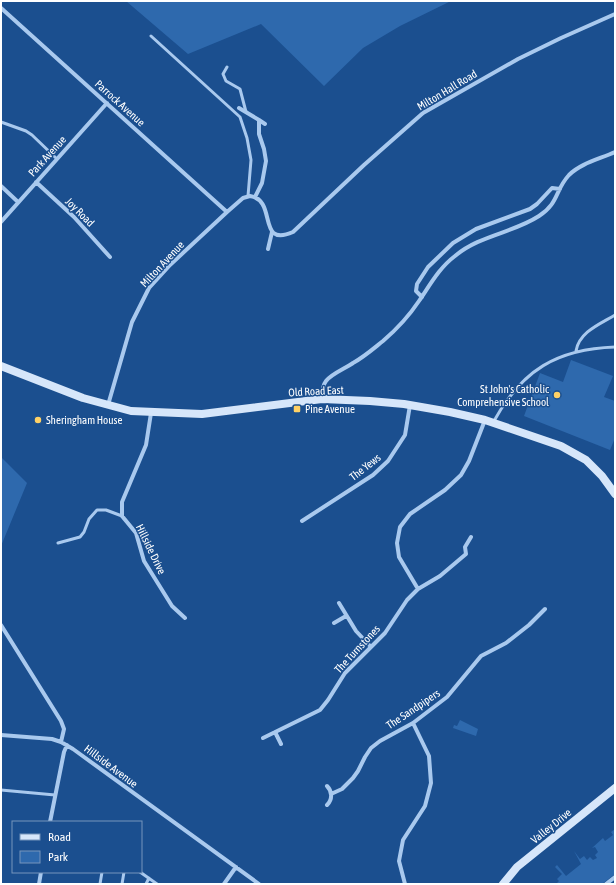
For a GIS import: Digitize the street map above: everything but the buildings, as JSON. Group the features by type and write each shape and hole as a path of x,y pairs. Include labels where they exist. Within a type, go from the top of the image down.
{"main road":[{"name":"Old Road East","path":"1,366 83,398 131,411 202,414 322,400 370,401 410,405 450,412 485,420 561,446 586,460 602,476 615,494"},
{"name":"Valley Drive","path":"503,884 517,867 615,788"}],"street":[{"name":"Parrock Avenue","path":"1,8 227,212"},
{"name":"Milton Hall Road","path":"272,232 276,235 282,235 293,232 364,165 423,113 518,59 615,14"},
{"name":"Park Avenue","path":"1,222 107,104"},
{"path":"239,108 265,124"},
{"path":"255,197 262,180 266,161 259,134 259,120"},
{"path":"322,400 326,381 361,358 389,336 405,320 441,270 456,254 479,240 520,226 538,217 551,207 567,178 577,168 615,152"},
{"name":"Joy Road","path":"36,182 74,217 110,257"},
{"path":"1,186 18,202"},
{"path":"422,297 416,291 418,282 430,264 452,243 476,229 530,209 541,201 552,188 560,189"},
{"path":"248,196 255,197 264,205 272,232 268,249"},
{"name":"Milton Avenue","path":"108,406 132,322 149,288 227,212 242,199 248,196"},
{"name":"The Yews","path":"302,521 373,475 388,461 404,435 410,405"},
{"name":"Hillside Drive","path":"151,413 146,445 122,502 122,516 136,533 144,561 172,606 185,618"},
{"path":"418,589 398,557 397,543 400,528 410,514 446,490 461,475 469,461 485,420"},
{"name":"The Turnstones","path":"263,738 320,710 345,673 386,632 404,603 418,589 440,576 465,555 465,547 471,537"},
{"path":"339,603 356,631 371,647"},
{"name":"The Sandpipers","path":"331,794 342,789 353,778 371,748 381,740 413,723 447,697 481,656 506,643 545,610"},
{"path":"334,623 346,616"},
{"path":"1,625 61,721 64,729 61,742"},
{"path":"405,884 399,861 403,840 426,806 431,783 429,756 413,723"},
{"path":"276,732 281,744"},
{"name":"Hillside Avenue","path":"1,735 52,739 67,745 259,884"},
{"path":"50,821 64,752 67,745"},
{"path":"326,786 330,790 331,794 330,801 327,805"},
{"path":"224,884 236,867"},
{"path":"38,884 41,873"},
{"path":"606,884 615,877"}],"lane":[{"path":"151,36 240,117 247,138 251,160 248,196"},
{"path":"227,67 223,74 225,79 239,88 246,112"},
{"path":"1,122 26,131 57,159"},
{"path":"576,351 577,344 582,336 615,315"},
{"path":"494,423 517,388 533,372 557,357 576,351 615,347"},
{"path":"58,543 70,541 80,537 84,532 89,519 97,510 106,510 122,516"},
{"path":"1,790 55,795"},
{"path":"100,884 102,873"},
{"path":"122,884 124,873"},
{"path":"142,873 157,884"},
{"path":"146,884 149,878"}],"green space":[{"path":"126,1 451,1 400,26 363,48 324,86 261,24 188,54"},
{"path":"571,360 613,376 604,397 615,401 615,438 610,450 524,416 540,373 563,382"},
{"path":"1,457 27,483 1,546"},
{"path":"460,720 478,729 476,736 453,728 454,725 457,726"},
{"path":"615,829 615,874 602,884 556,884 559,881 557,879 562,874 555,867 557,865 566,876 581,864 574,851 580,859 584,856 587,860 590,857 593,860 597,858 595,855 598,852 595,847 592,848 603,838 605,841 613,835 611,832"}],"place":[{"name":"St John's Catholic Comprehensive School","path":"557,395"},
{"name":"Pine Avenue","path":"297,409"},
{"name":"Sheringham House","path":"38,420"}]}
